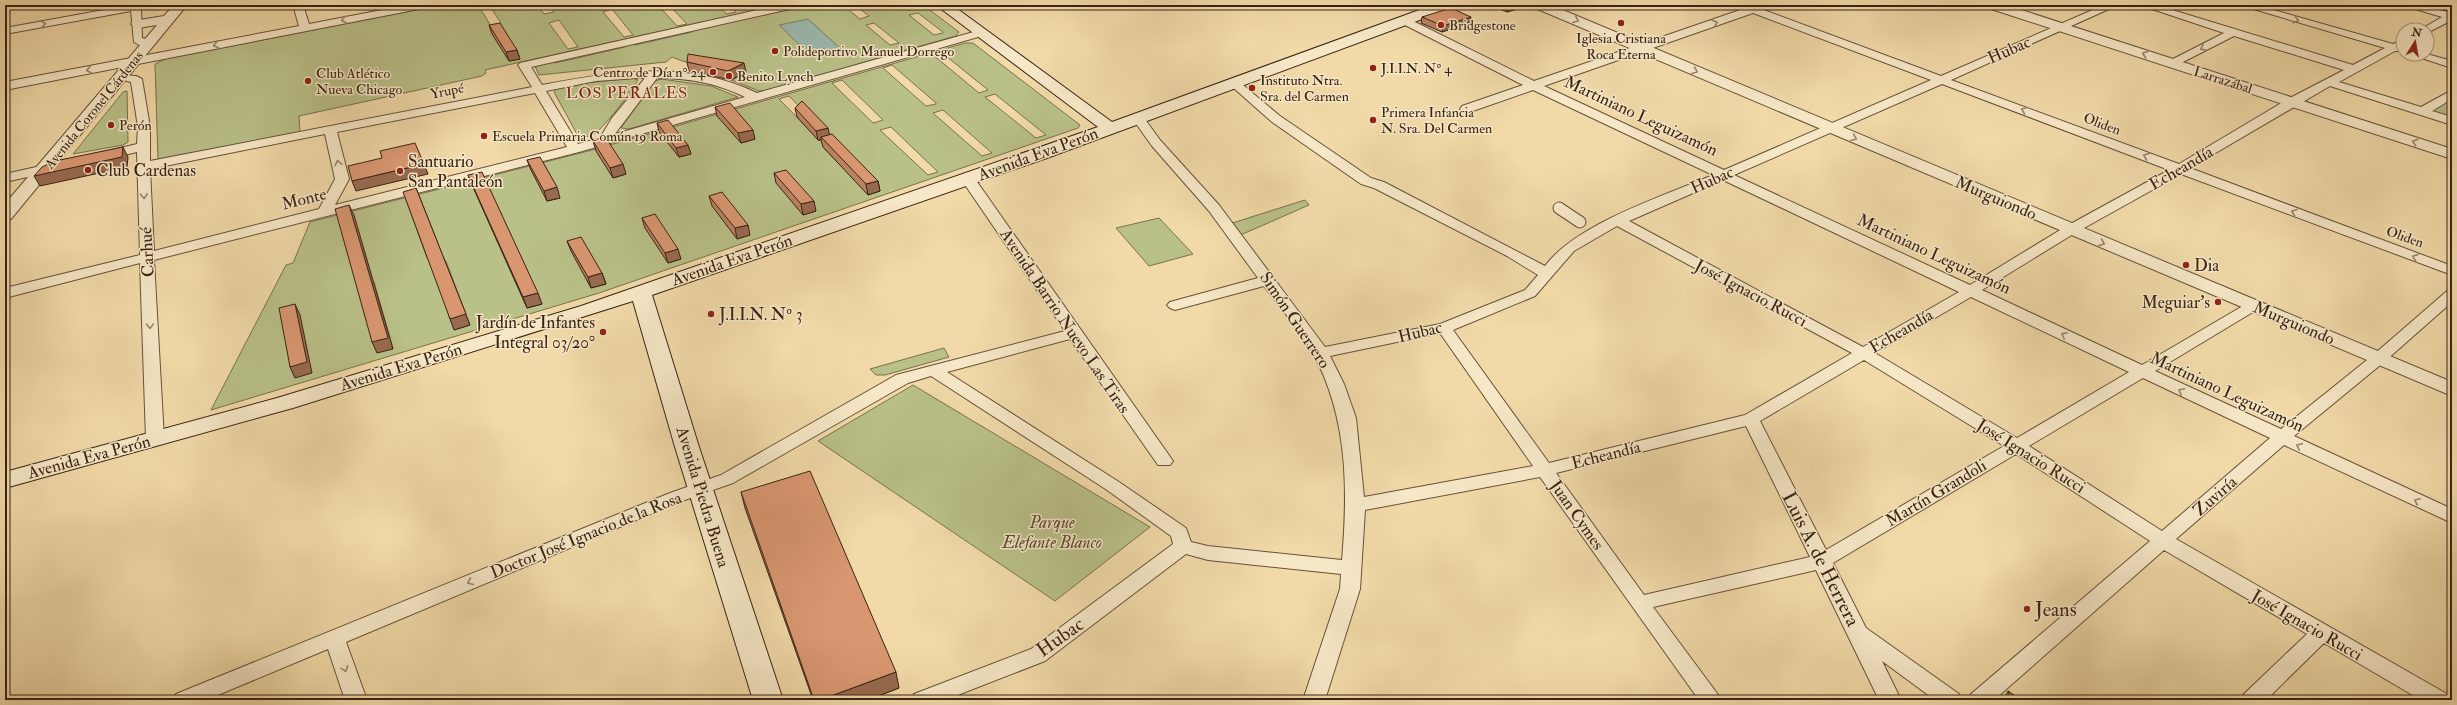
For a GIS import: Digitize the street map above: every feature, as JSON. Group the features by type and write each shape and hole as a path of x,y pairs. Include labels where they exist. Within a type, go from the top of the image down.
{"main road":[{"path":"943,5 1110,128"},
{"name":"Avenida Eva Perón","path":"5,480 285,403 641,292 968,179 1447,5"},
{"name":"Avenida Piedra Buena","path":"641,292 701,489 768,700"}],"street":[{"path":"5,31 149,5"},
{"name":"Avenida Coronel Cárdenas","path":"5,215 46,169 136,61 148,43 181,5"},
{"path":"298,5 305,28"},
{"path":"5,86 424,5"},
{"path":"575,149 524,65 794,5"},
{"name":"Murguiondo","path":"1540,5 2452,390"},
{"name":"Oliden","path":"1741,5 2452,271"},
{"path":"1466,109 1641,47 1766,5"},
{"name":"Larrazábal","path":"1993,5 2452,154"},
{"name":"Hubac","path":"1321,353 1444,328 1530,293 1541,284 1546,273 1568,248 1618,221 2113,5"},
{"path":"2145,5 2354,69"},
{"path":"2245,5 2395,46"},
{"path":"2408,5 2452,17"},
{"path":"137,6 137,38 139,42 148,43"},
{"path":"2435,26 2452,17"},
{"path":"138,24 167,20"},
{"name":"Martiniano Leguizamón","path":"1403,20 1532,85 2452,517"},
{"path":"2173,63 2233,32"},
{"name":"Monte","path":"5,293 575,149 981,34"},
{"name":"Echeandía","path":"1356,505 1545,470 1751,419 1971,291 2070,230 2180,169 2292,102 2395,49"},
{"path":"2435,60 2452,65"},
{"path":"604,141 616,121 654,74"},
{"name":"Yrupé","path":"143,166 596,78 654,74 713,80 738,87 757,98"},
{"name":"Carhué","path":"123,77 136,79 144,127 142,147 155,439"},
{"path":"1233,82 1276,119 1366,180 1505,250 1546,273"},
{"path":"2331,83 2452,121"},
{"path":"2422,112 2452,94"},
{"name":"Simón Guerrero","path":"1138,118 1156,143 1214,208 1269,280 1321,353 1336,384 1347,418 1356,505 1350,589 1321,683 1314,700"},
{"path":"325,212 342,179 330,129"},
{"path":"93,158 142,147"},
{"path":"5,178 66,164"},
{"name":"Avenida Barrio Nuevo Las Tiras","path":"968,179 1074,333 1091,354 1138,429 1164,462"},
{"path":"1559,208 1580,222"},
{"name":"José Ignacio Rucci","path":"1618,221 1863,353 2017,446 2164,541 2439,700"},
{"path":"1175,305 1269,280"},
{"name":"Zuviría","path":"1979,700 2281,438 2378,359 2452,294"},
{"name":"Martín Grandoli","path":"1639,603 1820,562 2253,306"},
{"name":"Juan Cymes","path":"1444,328 1639,603 1711,700"},
{"name":"Doctor José Ignacio de la Rosa","path":"184,700 676,496 701,489 727,479 898,381 932,370 1074,333"},
{"path":"932,370 1118,490 1178,533 1183,546 1208,553 1351,568"},
{"name":"Luis A. de Herrera","path":"1751,419 1820,562 1859,633 1890,700"},
{"name":"Hubac","path":"922,700 1038,655 1183,546"},
{"path":"1859,633 1951,700"},
{"path":"2252,700 2321,633"},
{"path":"334,638 356,700"}],"green space":[{"name":"Club Atlético Nueva Chicago","path":"441,5 478,5 491,26 501,23 489,5 537,5 544,14 554,12 549,5 658,5 677,26 687,24 669,5 717,5 727,14 736,12 729,5 779,5 485,70 486,73 482,76 299,116 300,132 158,160 155,64 165,59","holes":["612,9 633,35 624,37 603,12","559,20 578,47 568,49 549,23"]},
{"path":"810,5 843,5 860,19 869,16 855,5 897,5 902,9 910,7 908,5 923,5 959,32 956,36 764,91 759,91 731,80 745,73 698,65 672,57 666,62 539,75 535,66 537,64 554,61 555,63 625,47 623,45 632,43 635,45 692,32 690,30","holes":["918,13 943,32 943,33 934,35 909,15","874,23 899,43 890,45 866,25"]},
{"path":"965,43 973,43 1080,125 1078,128 599,293 211,410 286,265 293,263 310,222 596,149","holes":["941,52 988,90 979,93 932,54","892,65 936,104 926,106 883,68","842,80 883,120 873,123 832,83","995,94 1046,135 1036,138 985,97","789,96 829,137 819,140 779,99","943,110 992,153 982,156 933,113","891,127 938,172 928,175 880,130","660,132 690,154 679,157","823,147 879,191 868,194","407,202 441,254 427,258","446,261 470,325 455,330 432,265","374,282 393,348 392,349 359,285"]},
{"path":"633,78 638,80 618,109 599,130 594,134 584,137 578,136 554,92 557,88 567,85"},
{"path":"661,79 711,86 738,97 629,129 621,128 655,81"},
{"path":"127,91 128,142 123,145 73,154 123,92"},
{"path":"2452,98 2452,119 2429,112"},
{"path":"1305,200 1309,205 1236,237 1226,225"},
{"path":"1159,218 1193,254 1149,266 1116,228"},
{"path":"944,348 949,357 885,375 876,375 870,369"},
{"name":"Parque Elefante Blanco","path":"913,385 1150,527 1055,601 818,441"}],"water":[{"path":"808,19 841,49 811,56 779,25"}],"building":[{"path":"1451,8 1471,17 1443,26 1422,17"},
{"path":"500,23 517,50 506,52 489,25"},
{"path":"688,54 744,63 728,71 687,62"},
{"path":"802,101 828,128 816,131 795,108"},
{"path":"730,103 753,130 738,133 715,107"},
{"path":"668,120 688,145 676,148 657,123"},
{"path":"832,134 878,181 866,184 821,137"},
{"path":"606,138 623,164 610,168 593,141"},
{"path":"415,143 424,164 352,181 348,166 382,158 380,151"},
{"path":"123,147 122,157 34,176 42,167 55,161"},
{"path":"540,157 557,187 544,191 527,160"},
{"path":"786,170 814,201 801,204 774,173"},
{"path":"482,172 538,293 523,297 468,175"},
{"path":"416,188 466,314 450,319 403,192"},
{"path":"722,192 748,225 735,228 709,196"},
{"path":"349,205 388,338 372,342 335,209"},
{"path":"655,214 678,249 665,253 642,218"},
{"path":"581,237 602,273 588,277 567,241"},
{"path":"295,304 307,362 290,367 279,308"},
{"path":"810,471 896,672 820,700 814,700 741,492"},
{"path":"2008,691 2021,700 2011,700"}],"place":[{"name":"Iglesia Cristiana Roca Eterna","path":"1621,23"},
{"name":"Bridgestone","path":"1441,25"},
{"name":"Polideportivo Manuel Dorrego","path":"775,51"},
{"name":"J.I.I.N. Nº 4","path":"1373,68"},
{"name":"Centro de Día n° 24","path":"713,72"},
{"name":"Benito Lynch","path":"729,76"},
{"name":"Club Atlético Nueva Chicago","path":"308,81"},
{"name":"Instituto Ntra. Sra. del Carmen","path":"1252,88"},
{"name":"Primera Infancia N. Sra. Del Carmen","path":"1373,120"},
{"name":"Perón","path":"111,125"},
{"name":"Escuela Primaria Común 19 Roma","path":"484,136"},
{"name":"Club Cardenas","path":"88,170"},
{"name":"Santuario San Pantaleón","path":"400,171"},
{"name":"Dia","path":"2186,265"},
{"name":"Meguiar's","path":"2218,302"},
{"name":"J.I.I.N. Nº 3","path":"711,314"},
{"name":"Jardín de Infantes Integral 03/20°","path":"603,332"},
{"name":"Jeans","path":"2027,609"}],"district":[{"name":"LOS PERALES","path":"627,93"}]}
